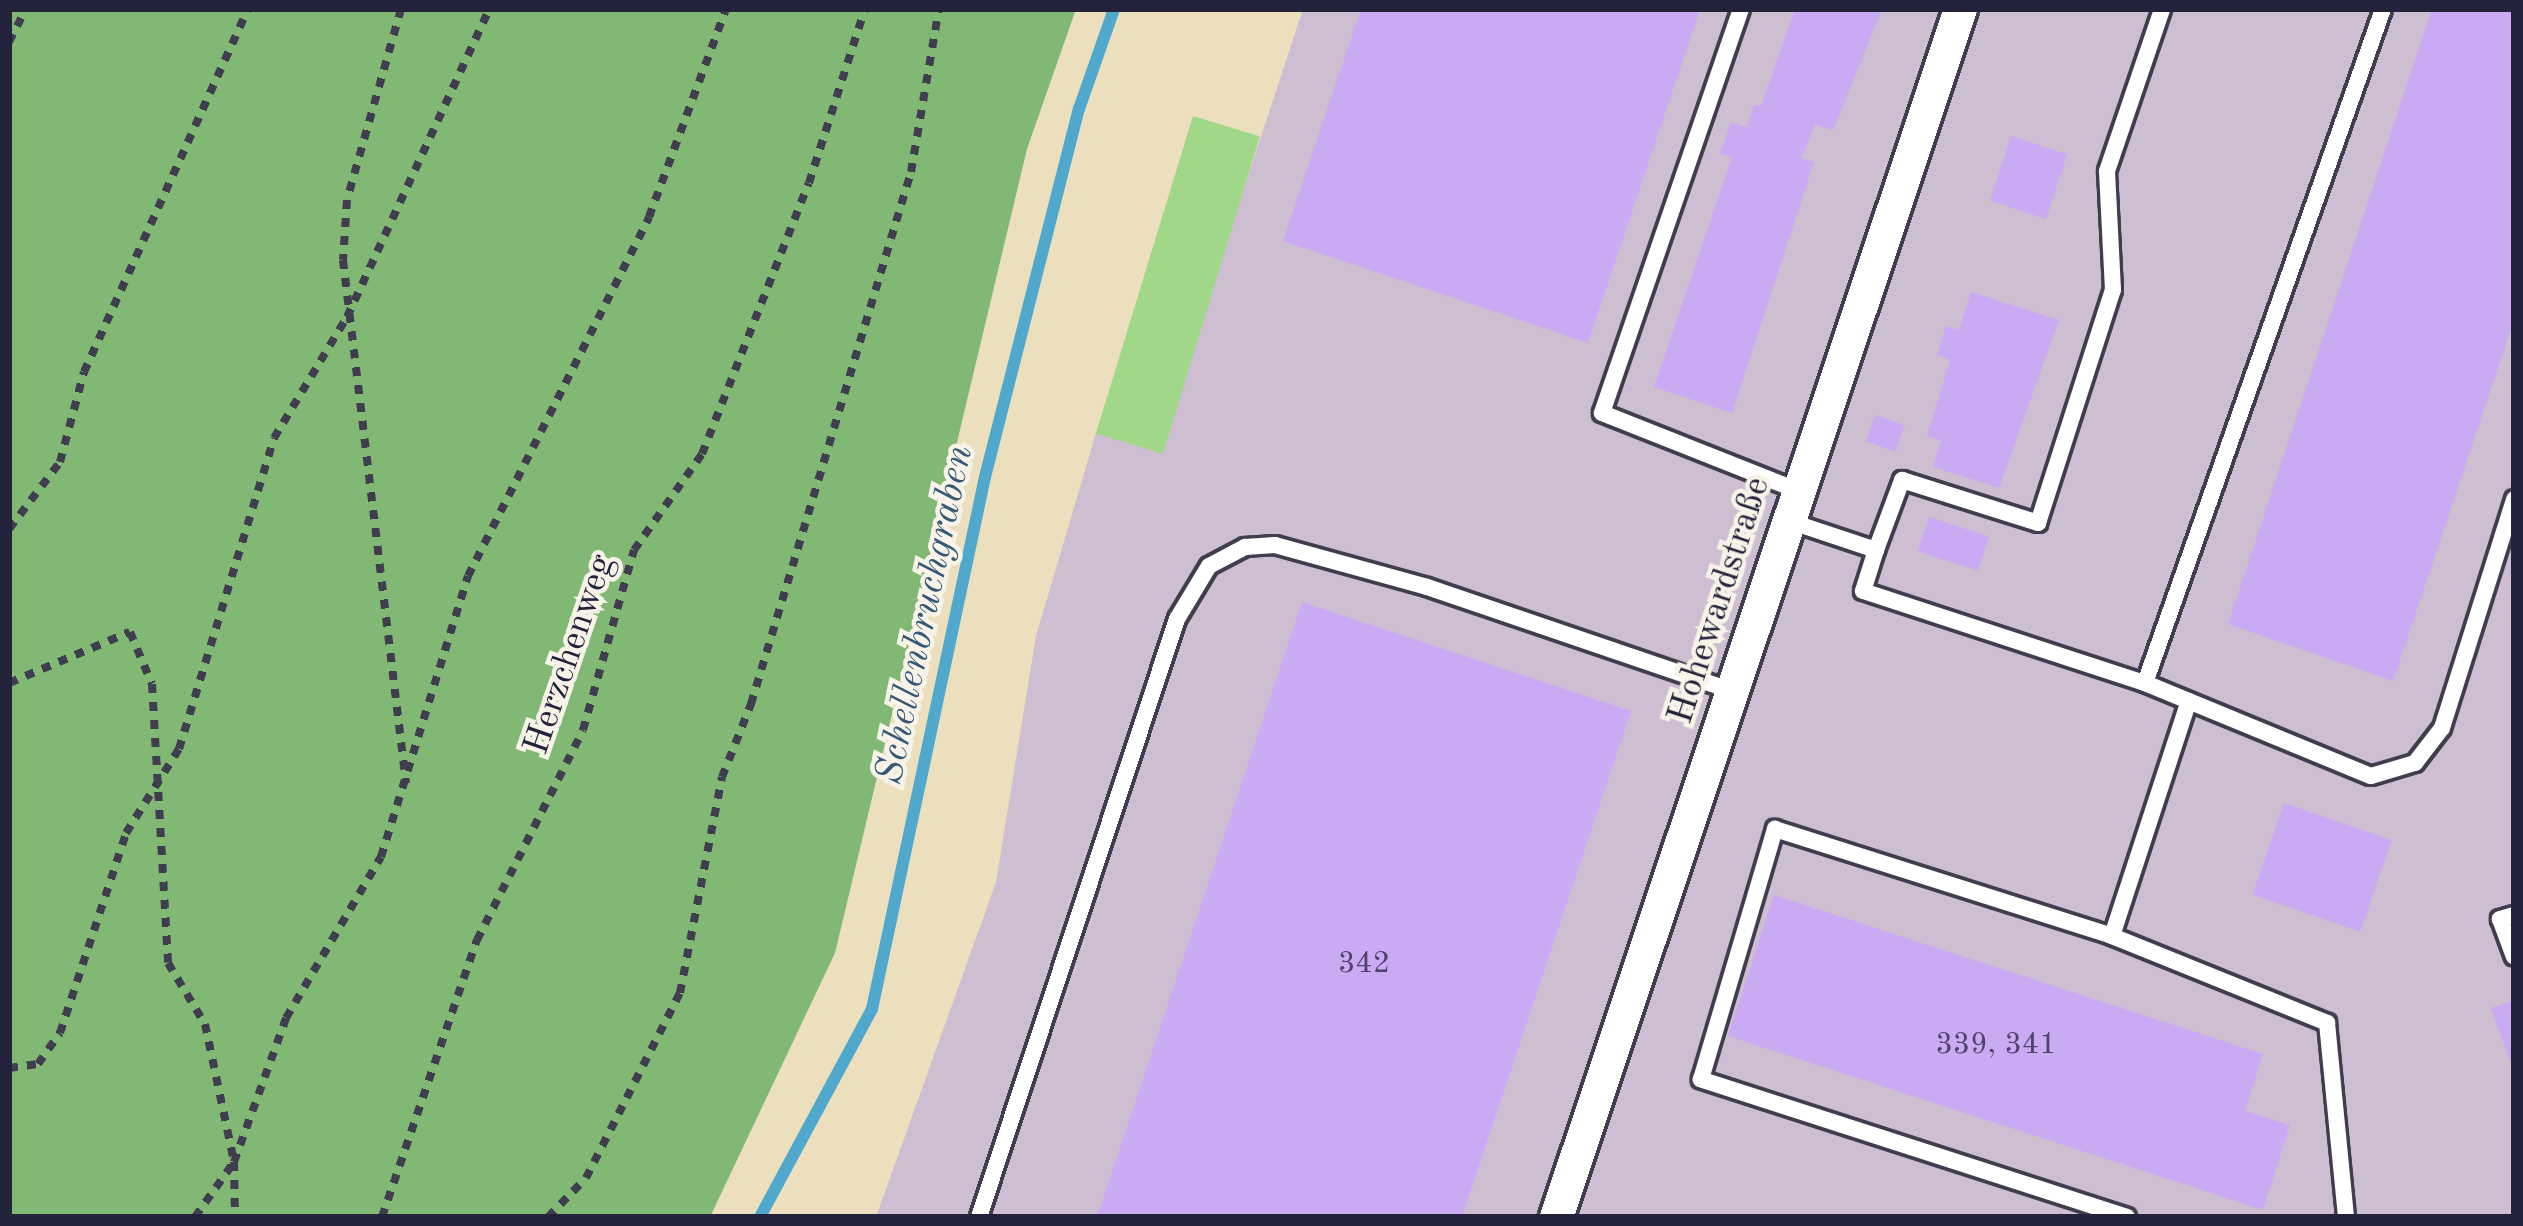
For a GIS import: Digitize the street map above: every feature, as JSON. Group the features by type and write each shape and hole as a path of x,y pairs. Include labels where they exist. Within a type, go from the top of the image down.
{"street":[{"name":"Hohewardstraße","path":"1556,1217 1960,9"}],"lane":[{"path":"1741,9 1601,413 1876,550"},
{"path":"2162,9 2107,171 2113,290 2038,523 1902,480 1863,591 2145,683 2371,776 2415,763 2442,728 2514,499"},
{"path":"2145,683 2384,9"},
{"path":"979,1217 1177,619 1209,566 1245,548 1275,545 1449,594 1732,692"},
{"path":"2112,936 2189,701"},
{"path":"2127,1217 1701,1079 1775,829 2112,936 2327,1023 2346,1217"},
{"path":"2514,915 2500,919 2514,957"}],"path":[{"path":"9,42 26,9"},
{"path":"9,529 60,462 84,372 248,9"},
{"path":"401,9 347,200 347,317 407,790"},
{"path":"9,1068 38,1064 60,1033 126,833 161,777 208,665 274,438 347,317 489,9"},
{"path":"195,1217 234,1162 286,1018 381,857 407,790 468,576 650,217 726,9"},
{"name":"Herzchenweg","path":"382,1217 478,940 583,730 634,550 702,454 809,183 866,9"},
{"path":"548,1217 586,1178 680,993 722,777 752,704 911,172 939,9"},
{"path":"9,683 130,632 152,684 161,777 168,963 205,1024 234,1162 235,1217"}],"shaded area":[{"path":"1303,9 2514,9 2514,1217 876,1217 996,882 1036,636 1096,433 1157,452"}],"green space":[{"path":"9,9 1076,9 1027,149 835,953 710,1217 9,1217"},
{"path":"1193,116 1260,136 1163,454 1096,433"}],"building":[{"path":"1361,9 1700,9 1588,343 1283,241"},
{"path":"1795,9 1882,9 1833,130 1815,125 1801,158 1814,162 1732,413 1654,387 1732,157 1720,154 1731,122 1747,127 1754,105 1761,106"},
{"path":"2432,9 2514,9 2514,320 2393,681 2228,624"},
{"path":"2011,136 2067,154 2046,219 1990,201"},
{"path":"1971,292 2059,320 1999,488 1933,467 1941,440 1927,436 1950,360 1937,355 1946,326 1959,330"},
{"path":"1875,415 1904,425 1895,452 1866,441"},
{"path":"1929,517 1989,536 1978,571 1918,551"},
{"path":"1302,602 1631,711 1462,1217 1097,1217"},
{"path":"2284,803 2392,840 2360,932 2252,895"},
{"path":"1774,895 2263,1054 2245,1111 2290,1125 2263,1210 1728,1036"},
{"path":"2514,1000 2514,1069 2513,1069 2491,1008"}],"waterway":[{"name":"Schellenbruchgraben","path":"760,1217 872,1009 985,477 1079,109 1114,9"}]}
